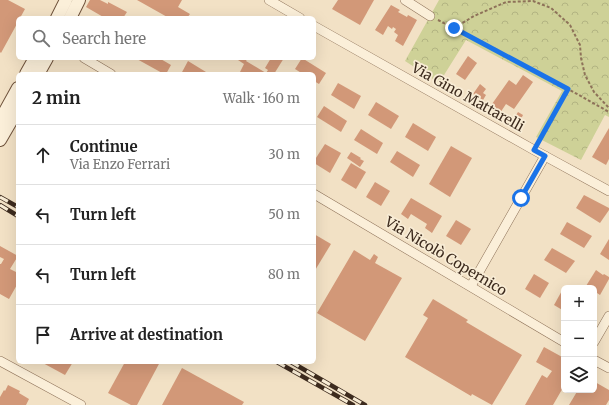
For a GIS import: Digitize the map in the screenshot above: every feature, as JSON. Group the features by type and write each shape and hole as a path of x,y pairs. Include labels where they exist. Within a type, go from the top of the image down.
{"main road":[{"path":"58,16 66,0"},
{"path":"71,16 79,0"},
{"path":"27,72 34,60"},
{"path":"39,72 46,60"},
{"path":"0,124 3,115 16,92"},
{"path":"0,140 16,112"}],"street":[{"path":"269,0 297,16"},
{"path":"405,0 430,16"},
{"name":"Via Gino Mattarelli","path":"316,27 609,191"},
{"path":"87,60 108,72"},
{"path":"471,286 545,156"},
{"name":"Via Nicolò Copernico","path":"316,195 561,340"},
{"path":"597,337 609,316"},
{"path":"0,362 81,405"},
{"path":"597,362 609,368"}],"path":[{"path":"454,28 474,16 506,2 533,1 551,8 570,25 580,45 585,75 594,92 609,108"},
{"path":"430,16 609,112"},
{"path":"534,150 568,89"}],"green space":[{"path":"439,0 609,0 609,117 605,115 581,160 536,137 562,91 466,40 439,83 405,61"}],"building":[{"path":"0,0 8,0 25,9 21,16 16,16 16,26 1,53"},
{"path":"90,0 100,0 108,4 108,2 127,12 124,16 102,16 86,7"},
{"path":"137,0 182,0 178,7 190,14 188,16 165,16"},
{"path":"338,0 374,0 360,25 332,9"},
{"path":"391,5 400,10 398,12 417,20 403,46 395,41 398,35 394,32 396,29 393,27 392,29 388,26 383,35 375,30"},
{"path":"468,56 477,63 465,80 456,74"},
{"path":"139,60 162,60 171,65 167,72 160,72"},
{"path":"238,60 247,60 246,61 264,72 240,72 244,64"},
{"path":"270,60 283,60 275,72 267,72 268,70 265,68"},
{"path":"301,60 305,60 326,73 319,84 316,82 316,72 300,72 295,69"},
{"path":"188,61 206,72 182,72"},
{"path":"523,75 533,82 514,109 506,104 500,113 493,108 494,107 492,104 509,80 516,85"},
{"path":"338,83 361,96 354,109 331,95"},
{"path":"480,84 486,89 483,93 486,95 483,100 473,94"},
{"path":"376,102 399,116 391,129 368,115"},
{"path":"324,106 347,121 341,132 317,117"},
{"path":"518,112 523,115 520,121 515,117"},
{"path":"413,123 436,137 428,151 405,137"},
{"path":"609,128 609,159 606,165 592,157"},
{"path":"361,129 383,143 377,154 354,140"},
{"path":"325,144 341,153 330,173 316,164 316,158"},
{"path":"451,146 472,158 450,197 429,184"},
{"path":"397,151 420,165 413,177 390,162"},
{"path":"351,152 364,161 360,167 347,158"},
{"path":"351,163 366,172 356,189 341,180"},
{"path":"375,182 390,191 381,206 366,197"},
{"path":"584,195 609,208 600,223 576,208"},
{"path":"411,198 442,216 432,233 425,228 427,224 411,214 408,219 401,214"},
{"path":"456,220 471,229 461,245 446,236"},
{"path":"567,222 592,236 584,248 560,234"},
{"path":"316,235 331,244 316,269"},
{"path":"609,239 609,260 600,254"},
{"path":"0,246 16,255 16,259 10,269 16,272 16,287 9,299 0,294 0,264 4,259 0,257"},
{"path":"552,248 575,261 566,273 544,260"},
{"path":"354,250 370,260 374,254 378,257 375,263 402,278 365,341 317,313"},
{"path":"596,270 609,277 600,295 597,293 597,285 587,285"},
{"path":"534,274 549,283 540,298 525,289"},
{"path":"561,292 561,309 554,305"},
{"path":"433,299 468,320 466,322 522,355 492,405 472,394 471,396 405,357 428,318 423,315"},
{"path":"544,347 561,356 561,391 553,405 525,405 542,375 547,378 552,371 536,362"},
{"path":"45,364 72,364 65,375"},
{"path":"124,364 159,364 137,405 131,405 108,393"},
{"path":"182,368 244,402 242,405 162,405"},
{"path":"597,383 609,390 609,400 606,405 569,405 576,393 597,393"},
{"path":"8,385 20,391 19,393 29,399 26,405 0,405 0,397"}],"railway":[{"path":"0,197 16,206"},
{"path":"0,205 16,215"},
{"path":"281,364 353,405"},
{"path":"294,364 365,405"}],"route":[{"path":"454,28 568,89 534,150 545,156 521,198"}]}
